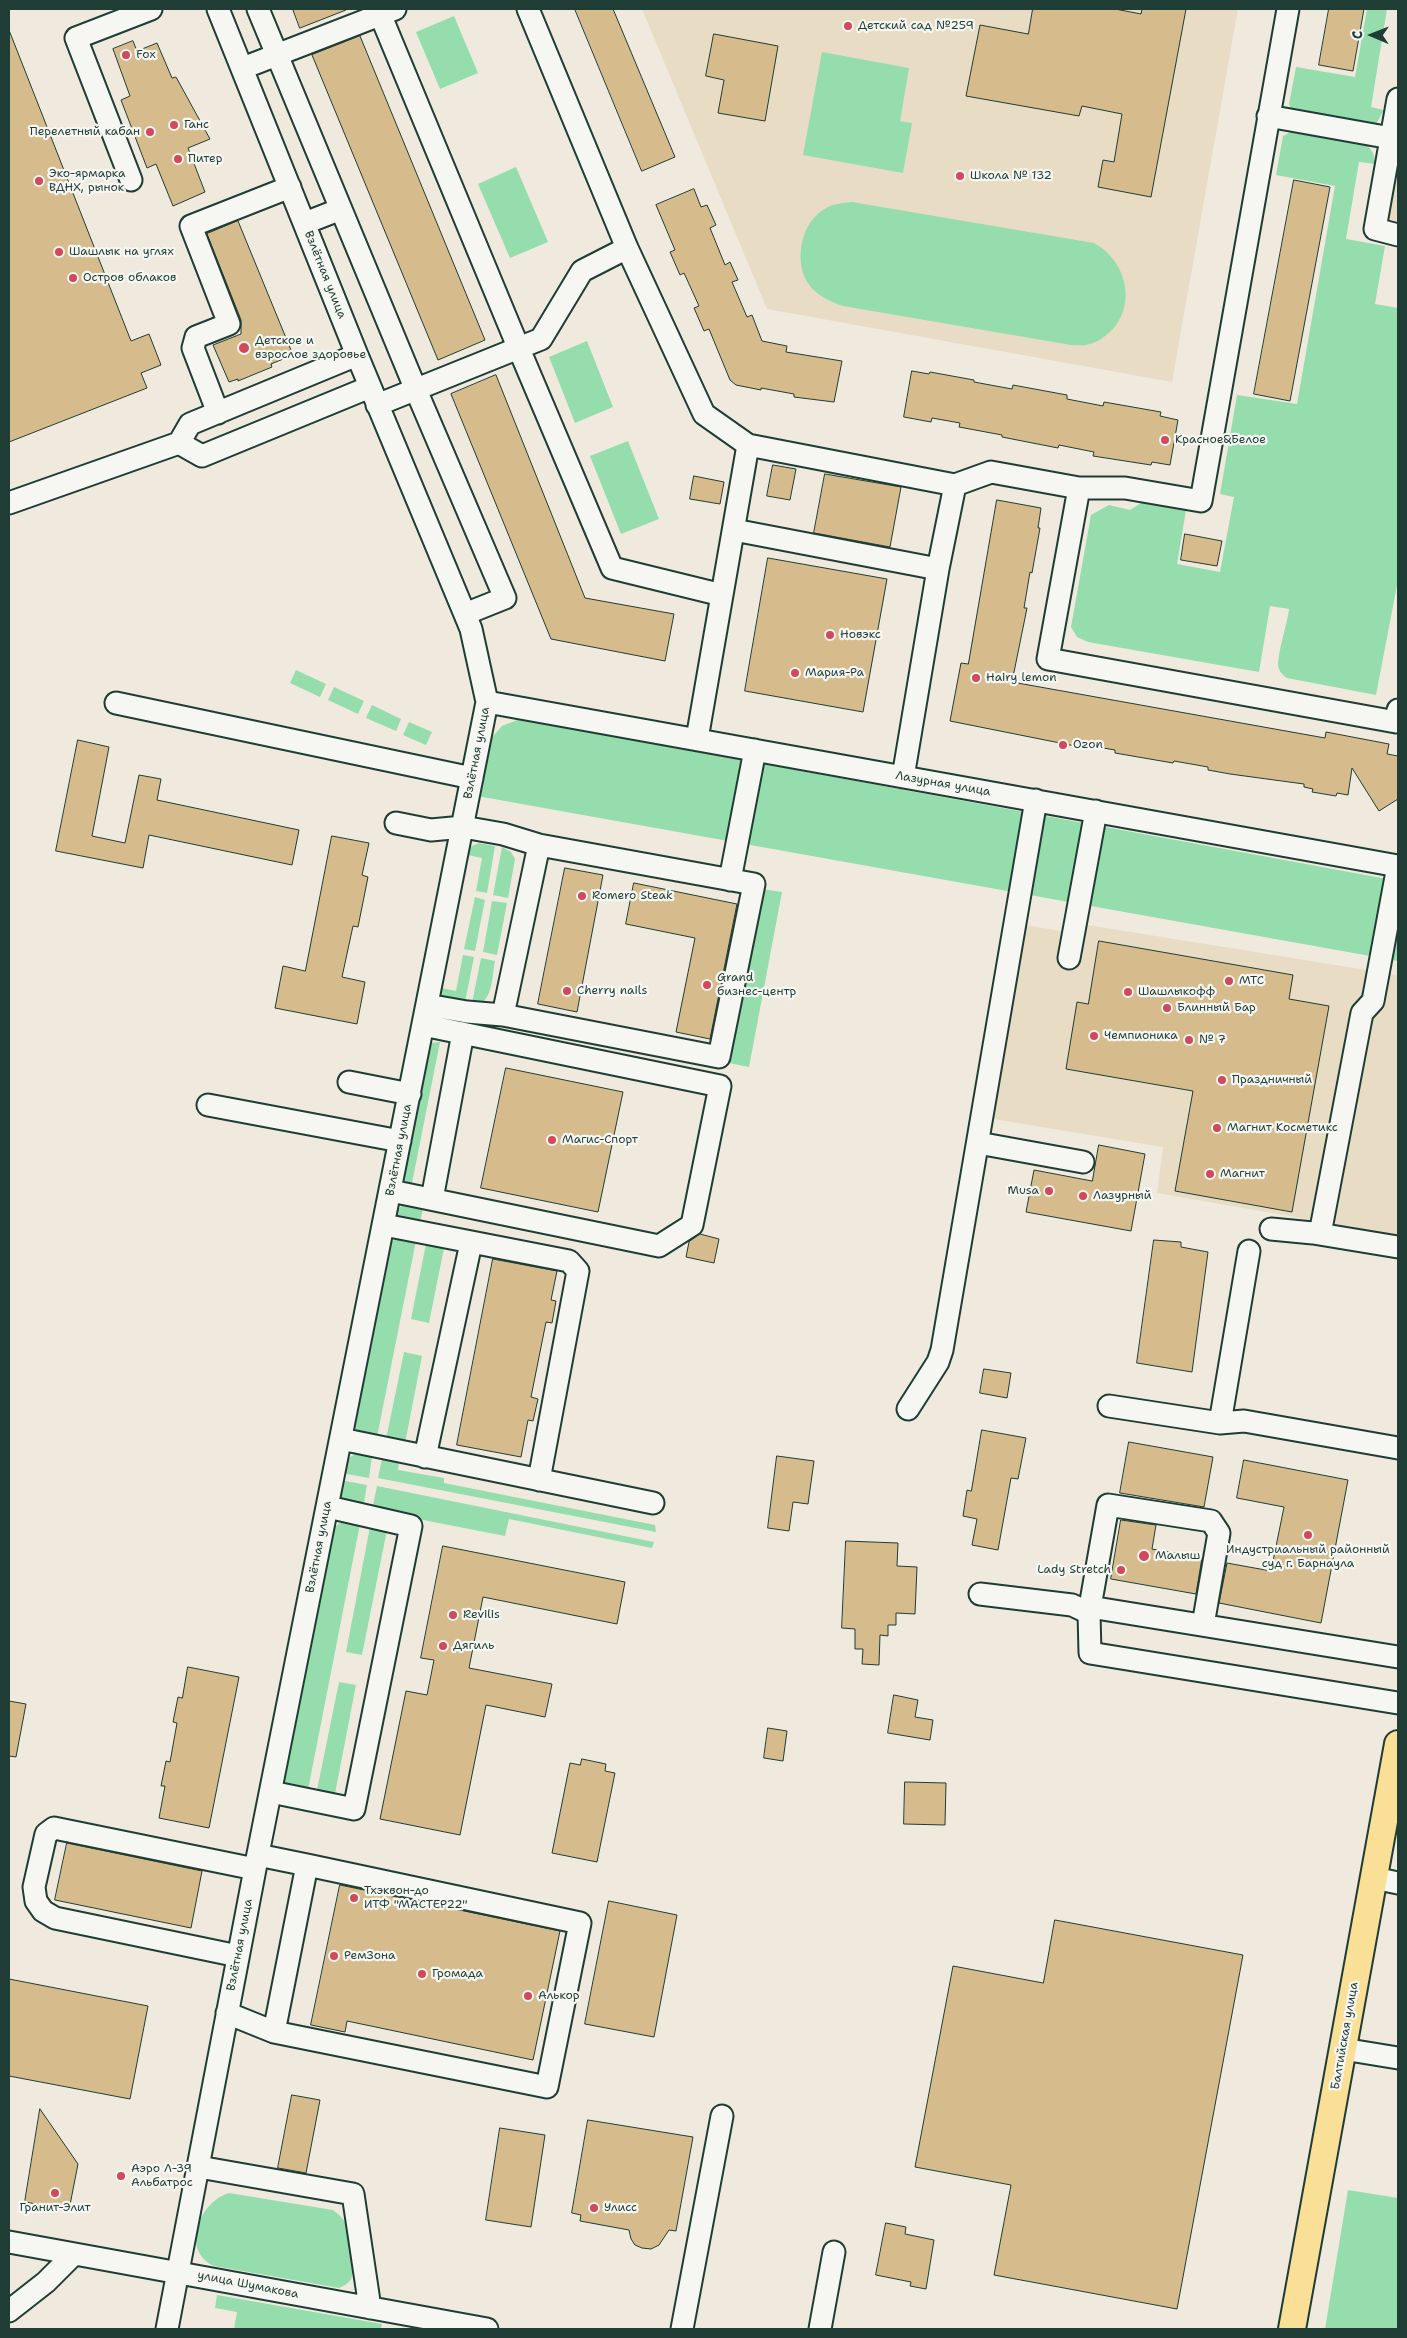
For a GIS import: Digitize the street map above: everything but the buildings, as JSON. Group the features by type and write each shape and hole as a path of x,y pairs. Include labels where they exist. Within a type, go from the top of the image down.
{"main road":[{"name":"Балтийская улица","path":"1292,2329 1343,2049 1386,1880 1398,1744"}],"street":[{"path":"131,180 76,38 151,9"},
{"name":"Взлётная улица","path":"166,2329 199,2167 270,1792 487,702 472,629 357,355 218,9"},
{"path":"258,9 416,390 505,598 465,614"},
{"path":"528,9 627,248 704,414 748,446 955,485 991,472 1079,488 1125,488 1201,501 1288,9"},
{"path":"243,68 384,11 518,348 612,568 722,595"},
{"path":"1398,99 1375,229 1398,235"},
{"path":"1268,116 1391,138"},
{"path":"218,413 193,348 196,337 229,324 191,226 290,187"},
{"path":"305,223 341,209"},
{"path":"179,443 202,456 374,396 416,390 541,339 582,272 627,248"},
{"path":"9,503 179,443 190,424 357,355"},
{"path":"697,739 748,446"},
{"path":"903,776 938,569 955,485"},
{"path":"1079,488 1048,659 1396,722 1398,710"},
{"path":"734,530 938,569"},
{"name":"Лазурная улица","path":"487,702 1398,866"},
{"path":"116,703 472,778"},
{"path":"730,880 755,750"},
{"path":"908,1409 938,1362 942,1350 1036,800"},
{"path":"1069,958 1096,811"},
{"path":"396,823 431,830 463,827 503,834 539,844 754,884 718,1057 503,1015 467,1012 425,1015"},
{"path":"503,1015 539,844"},
{"path":"1320,1234 1362,1013 1373,1001 1398,866"},
{"path":"391,1191 659,1246 692,1226 720,1086 463,1034 425,1015"},
{"path":"432,1200 463,1034"},
{"path":"349,1082 410,1094"},
{"path":"208,1104 400,1141"},
{"path":"978,1143 1083,1162"},
{"path":"384,1225 568,1261 578,1271 539,1480"},
{"path":"1271,1228 1398,1247"},
{"path":"425,1457 471,1243"},
{"path":"1220,1423 1248,1251"},
{"path":"1109,1406 1220,1423 1244,1421 1398,1448"},
{"path":"341,1439 653,1503"},
{"path":"1203,1624 1218,1533 1211,1521 1108,1504 1089,1610 1090,1652 1398,1703"},
{"path":"270,1792 354,1809 412,1526 328,1507"},
{"path":"980,1594 1203,1624 1398,1657"},
{"path":"227,2013 274,2032 546,2087 580,1923 307,1865 257,1862 54,1828 46,1834 34,1887 36,1901 44,1911 55,1918 238,1956"},
{"path":"274,2032 307,1865"},
{"path":"1343,2049 1398,2058"},
{"path":"682,2329 722,2116"},
{"path":"199,2167 353,2194 370,2308"},
{"name":"улица Шумакова","path":"9,2242 487,2329"},
{"path":"820,2329 834,2252"},
{"path":"9,2311 46,2282 74,2254"}],"shaded area":[{"name":"Школа № 132","path":"642,9 1238,9 1172,382 767,309"},
{"path":"1398,118 1398,225 1380,222"},
{"path":"1069,922 1398,975 1398,1235 1157,1193 1163,1147 993,1119 1026,925 1066,932"}],"green space":[{"path":"1367,9 1387,9 1371,107 1384,110 1376,124 1364,125 1292,111 1289,104 1296,67 1355,77"},
{"path":"454,16 478,73 440,89 416,32"},
{"path":"822,52 909,68 900,121 912,123 903,173 803,155"},
{"path":"1292,131 1367,144 1373,153 1376,164 1359,162 1346,239 1385,246 1375,304 1398,308 1398,580 1376,695 1287,678 1283,675 1278,664 1289,609 1270,606 1259,672 1088,642 1077,637 1071,627 1091,515 1109,505 1130,510 1146,500 1180,503 1186,510 1177,564 1220,572 1234,497 1220,494 1237,395 1297,404 1335,186 1276,175 1283,136"},
{"path":"516,167 548,242 510,258 478,184"},
{"path":"852,202 1094,243 1114,260 1121,272 1126,296 1124,309 1119,321 1110,332 1098,341 1085,345 1071,345 843,306 829,301 813,290 805,277 802,267 801,245 804,235 815,216 829,206"},
{"path":"587,341 613,407 575,423 549,357"},
{"path":"628,441 659,519 621,534 590,456"},
{"path":"296,670 326,684 320,697 290,683"},
{"path":"334,687 364,701 358,714 328,700"},
{"path":"372,705 401,719 396,731 366,718"},
{"path":"520,719 1398,881 1398,961 477,796 487,743 502,726"},
{"path":"409,722 432,732 426,745 403,735"},
{"path":"479,843 495,846 487,893 476,891 482,858 463,854"},
{"path":"502,847 511,852 515,859 508,898 493,895"},
{"path":"762,889 782,892 749,1067 729,1063"},
{"path":"475,897 485,900 475,951 464,949"},
{"path":"492,901 507,903 497,955 483,952"},
{"path":"463,955 474,957 464,1007 439,998 437,987 456,991"},
{"path":"481,958 495,961 492,983 488,996 484,1001 471,1008"},
{"path":"440,1042 411,1188 405,1185 401,1177 426,1048 430,1043"},
{"path":"403,1205 423,1208 420,1223 401,1219 395,1211"},
{"path":"401,1238 416,1241 377,1437 356,1430 352,1423 387,1247 392,1241"},
{"path":"426,1244 444,1248 429,1323 411,1319"},
{"path":"404,1352 422,1356 405,1443 386,1439"},
{"path":"357,1453 372,1456 369,1478 341,1473 345,1460"},
{"path":"382,1459 399,1462 398,1470 444,1478 444,1483 655,1525 656,1532 378,1478"},
{"path":"340,1480 367,1485 363,1508 342,1500 339,1494"},
{"path":"377,1486 654,1542 652,1548 509,1519 505,1536 372,1510"},
{"path":"343,1521 360,1524 307,1795 285,1785 282,1778 331,1534 335,1527"},
{"path":"370,1527 387,1530 362,1655 346,1652"},
{"path":"339,1682 356,1685 334,1799 316,1795"},
{"path":"1348,2190 1398,2198 1398,2329 1325,2329"},
{"path":"229,2193 333,2210 345,2222 350,2235 353,2268 350,2280 339,2288 214,2266 204,2259 198,2249 196,2238 202,2216 218,2198"},
{"path":"217,2295 382,2324 381,2329 234,2329 237,2312 215,2308"}],"place":[{"name":"Детский сад №259","path":"848,26"},
{"name":"Fox","path":"126,55"},
{"name":"Ганс","path":"174,125"},
{"name":"Перелетный кабан","path":"150,132"},
{"name":"Питер","path":"178,159"},
{"name":"Школа № 132","path":"960,176"},
{"name":"Эко-ярмарка ВДНХ, рынок","path":"39,181"},
{"name":"Шашлык на углях","path":"59,252"},
{"name":"Остров облаков","path":"73,278"},
{"name":"Детское и взрослое здоровье","path":"244,348"},
{"name":"Красное&Белое","path":"1165,440"},
{"name":"Новэкс","path":"830,635"},
{"name":"Мария-Ра","path":"795,673"},
{"name":"Hairy lemon","path":"976,678"},
{"name":"Ozon","path":"1063,745"},
{"name":"Romero Steak","path":"582,896"},
{"name":"МТС","path":"1229,981"},
{"name":"Grand бизнес-центр","path":"707,985"},
{"name":"Cherry nails","path":"567,991"},
{"name":"Шашлыкофф","path":"1128,992"},
{"name":"Блинный Бар","path":"1167,1008"},
{"name":"Чемпионика","path":"1094,1036"},
{"name":"№ 7","path":"1189,1040"},
{"name":"Праздничный","path":"1222,1080"},
{"name":"Магнит Косметикс","path":"1217,1128"},
{"name":"Магис-Спорт","path":"552,1140"},
{"name":"Магнит","path":"1210,1174"},
{"name":"Musa","path":"1049,1191"},
{"name":"Лазурный","path":"1083,1196"},
{"name":"Индустриальный районный суд г. Барнаула","path":"1308,1535"},
{"name":"Малыш","path":"1144,1556"},
{"name":"Lady Stretch","path":"1121,1570"},
{"name":"Revilis","path":"453,1615"},
{"name":"Дягиль","path":"443,1646"},
{"name":"Тхэквон-до ИТФ \"МАСТЕР22\"","path":"354,1898"},
{"name":"РемЗона","path":"334,1956"},
{"name":"Громада","path":"422,1974"},
{"name":"Алькор","path":"528,1996"},
{"name":"Аэро Л-39 Альбатрос","path":"121,2176"},
{"name":"Гранит-Элит","path":"55,2193"},
{"name":"Улисс","path":"594,2208"}]}
